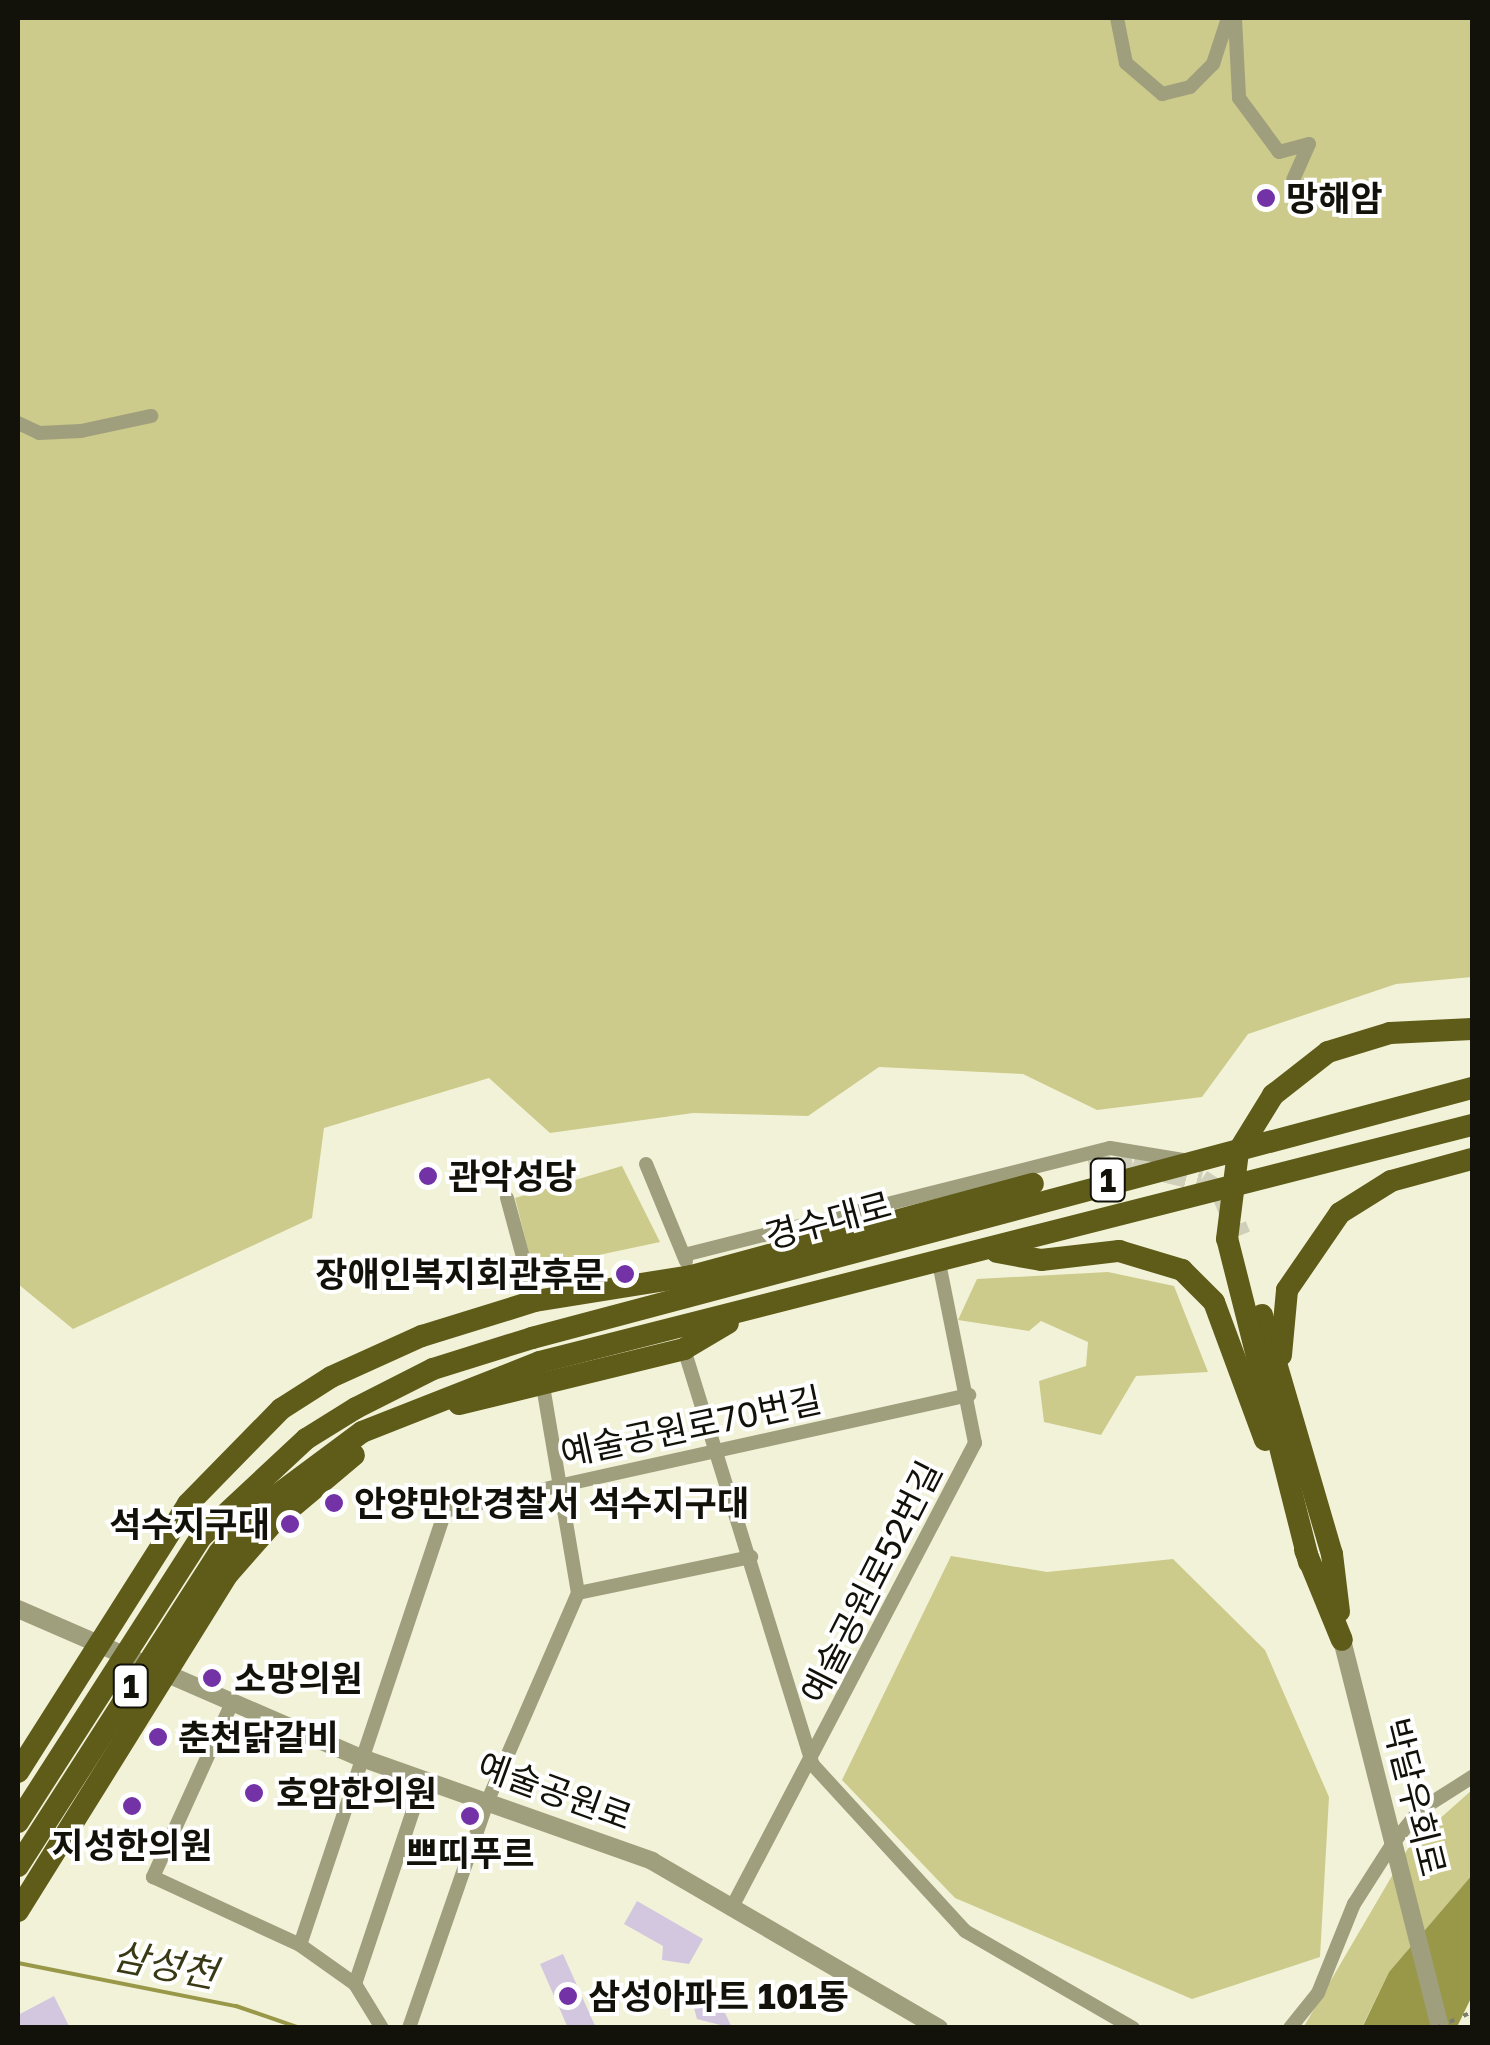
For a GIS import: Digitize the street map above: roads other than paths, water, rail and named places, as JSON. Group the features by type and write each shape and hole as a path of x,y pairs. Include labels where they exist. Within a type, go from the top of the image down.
{"main road":[{"path":"1310,1562 1227,1239 1238,1152 1273,1094 1300,1069 1362,1038 1472,1029"},
{"name":"경수대로","path":"245,1506 306,1439 433,1369 1184,1160 1472,1088"},
{"name":"경수대로","path":"245,1506 362,1432 438,1396 540,1362 989,1251 1472,1125"},
{"path":"1289,1398 1282,1316 1316,1238 1390,1181 1472,1159"},
{"path":"18,1772 94,1644 188,1504 281,1410 422,1336 535,1302 692,1268 1089,1169"},
{"path":"1240,1236 1332,1554 1342,1640"},
{"path":"989,1251 1041,1260 1091,1249 1153,1257 1182,1270 1214,1302 1342,1640"},
{"path":"692,1268 746,1279"},
{"path":"18,1911 228,1574 336,1468 440,1409 684,1349 749,1311"},
{"name":"1","path":"18,1822 170,1581 245,1506"},
{"name":"1","path":"18,1866 245,1506"}],"street":[{"path":"1117,18 1126,63 1162,94 1190,87 1213,64 1228,18"},
{"path":"1235,18 1240,98 1272,148 1309,144 1293,180"},
{"path":"18,423 39,432 81,431 151,416"},
{"path":"646,1164 692,1268 1110,1148 1184,1160"},
{"path":"507,1198 535,1302"},
{"name":"예술공원로52번길","path":"731,1910 813,1764 975,1442 969,1395 939,1263"},
{"path":"684,1349 720,1452 813,1764 965,1931 1133,2028"},
{"path":"409,2028 488,1800 578,1593 542,1381"},
{"name":"예술공원로70번길","path":"362,1758 445,1511 969,1395"},
{"path":"578,1593 751,1557"},
{"name":"예술공원로","path":"18,1609 231,1705 362,1758 652,1861 939,2028"},
{"name":"박달우회로","path":"1342,1640 1440,2028"},
{"path":"231,1705 153,1877 300,1945 355,1984 382,2028"},
{"path":"300,1945 362,1758"},
{"path":"1290,2028 1318,1993 1354,1904 1392,1843 1420,1810 1472,1777"},
{"path":"355,1984 424,1778"},
{"path":"898,2005 917,2028"},
{"path":"898,2005 952,2028"}],"waterway":[{"name":"삼성천","path":"18,1963 236,2006 300,2028"}],"tunnel":[{"path":"1089,1169 1133,1164 1201,1180 1223,1195 1240,1236"}],"railway":[{"path":"1436,2028 1472,2012"}],"place":[{"name":"망해암","path":"1266,198"},
{"name":"관악성당","path":"428,1176"},
{"name":"장애인복지회관후문","path":"625,1274"},
{"name":"안양만안경찰서 석수지구대","path":"334,1503"},
{"name":"석수지구대","path":"290,1524"},
{"name":"소망의원","path":"212,1678"},
{"name":"춘천닭갈비","path":"158,1737"},
{"name":"호암한의원","path":"254,1793"},
{"name":"지성한의원","path":"132,1806"},
{"name":"쁘띠푸르","path":"470,1816"},
{"name":"삼성아파트 101동","path":"568,1996"}]}
